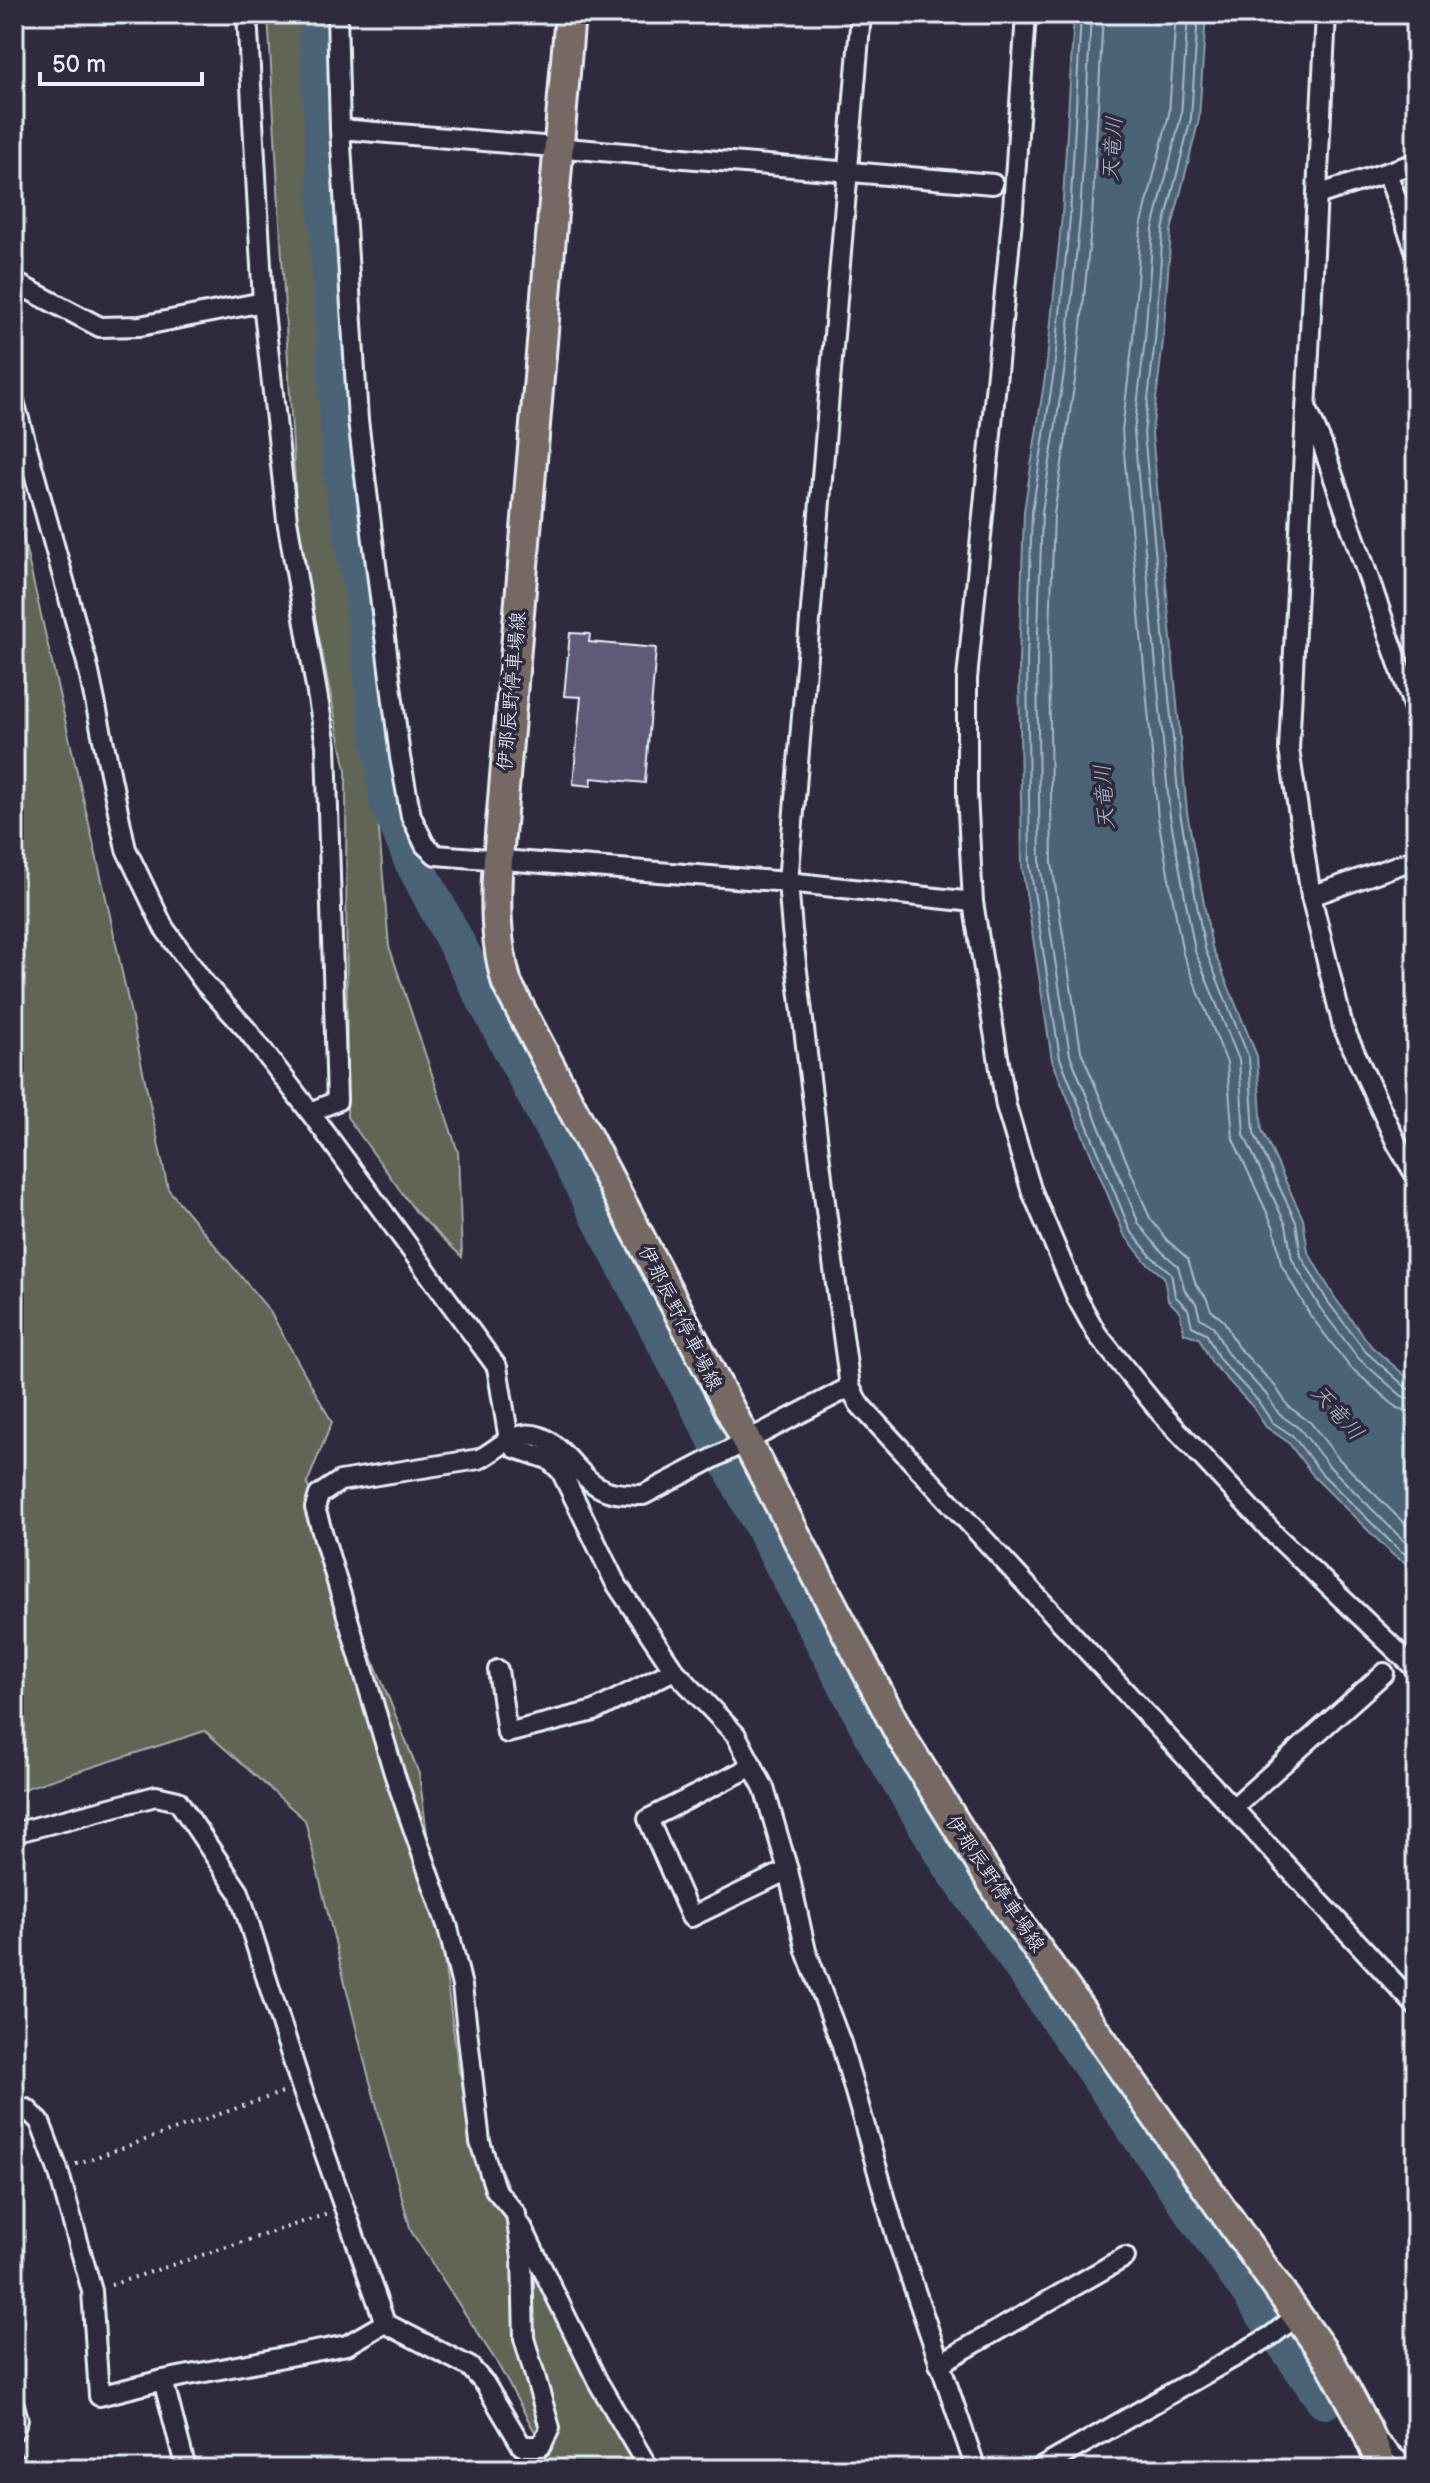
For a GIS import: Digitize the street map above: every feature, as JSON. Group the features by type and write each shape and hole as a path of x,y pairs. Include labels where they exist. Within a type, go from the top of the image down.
{"main road":[{"name":"伊那辰野停車場線","path":"570,14 498,859 495,909 499,955 507,984 744,1442 902,1738 1009,1909 1331,2363 1364,2424 1383,2469"}],"street":[{"path":"247,14 263,302 287,520 326,745 337,1101 310,1112"},
{"path":"337,14 340,129 358,420 400,757 411,816 425,845 436,855 788,882 973,902"},
{"path":"861,14 788,882 814,1116 850,1387 859,1404 1416,2006"},
{"path":"1026,14 1013,209 967,679 967,794 973,902 1006,1106 1031,1189 1077,1298 1097,1334 1161,1413 1276,1536 1416,1669"},
{"path":"1326,14 1289,749 1311,896 1343,1027 1397,1144 1416,1176"},
{"path":"340,129 993,184"},
{"path":"1317,195 1416,163"},
{"path":"1387,173 1416,252"},
{"path":"14,282 100,327 140,326 263,302"},
{"path":"14,401 87,663 126,849 164,928 205,984 247,1030 310,1112 497,1367 509,1440 515,1448 548,1459 561,1471 615,1582 674,1670 736,1735 764,1788 788,1870 806,1951 841,2043 896,2235 976,2469"},
{"path":"1307,408 1408,665 1416,714"},
{"path":"1311,896 1416,859"},
{"path":"649,2469 598,2382 516,2214 495,2189 480,2142 462,1986 448,1928 394,1773 315,1508 319,1495 340,1481 479,1459 509,1440 526,1434 539,1437 563,1452 593,1484 614,1494 643,1495 850,1387"},
{"path":"498,1670 507,1733 594,1711 674,1670"},
{"path":"1233,1808 1384,1673"},
{"path":"753,1766 648,1819 691,1917 788,1870"},
{"path":"14,1833 156,1796 178,1801 239,1892 301,2086 385,2323 470,2367 485,2384 522,2446 541,2446 550,2428 524,2338 522,2258 516,2214"},
{"path":"14,2109 27,2109 40,2122 58,2170 92,2291 99,2396 163,2380 347,2345 385,2323"},
{"path":"939,2364 1125,2257"},
{"path":"1039,2469 1271,2336 1298,2315"},
{"path":"163,2380 186,2469"},
{"path":"14,2405 18,2419 14,2431"},
{"path":"14,2462 17,2469"}],"lane":[{"path":"1364,2424 1413,2469"}],"path":[{"path":"58,2170 301,2086"},
{"path":"92,2291 345,2208"}],"green space":[{"path":"268,14 306,14 332,466 366,681 389,946 458,1152 462,1257 416,1212 347,1117 346,770 298,535"},
{"path":"14,498 109,911 168,1189 269,1310 332,1422 307,1483 331,1554 419,1774 459,2072 603,2408 660,2469 549,2469 541,2443 496,2361 411,2231 363,2056 305,1820 205,1731 14,1792"}],"water":[{"name":"天竜川","path":"1074,14 1206,14 1199,119 1171,231 1152,433 1187,812 1212,947 1257,1056 1262,1130 1303,1219 1308,1252 1335,1298 1372,1347 1416,1385 1416,1569 1394,1556 1315,1478 1288,1442 1266,1427 1252,1406 1212,1363 1199,1338 1184,1333 1180,1312 1168,1300 1164,1277 1146,1262 1124,1234 1052,1060 1022,867 1019,661 1024,511 1046,370 1062,216"}],"building":[{"path":"570,633 590,634 589,642 656,648 645,783 592,778 591,786 573,784 581,697 564,696"}],"waterway":[{"path":"317,14 342,472 362,586 389,803 413,861 720,1446"},
{"path":"727,1458 882,1751 952,1866 1325,2400"}]}
